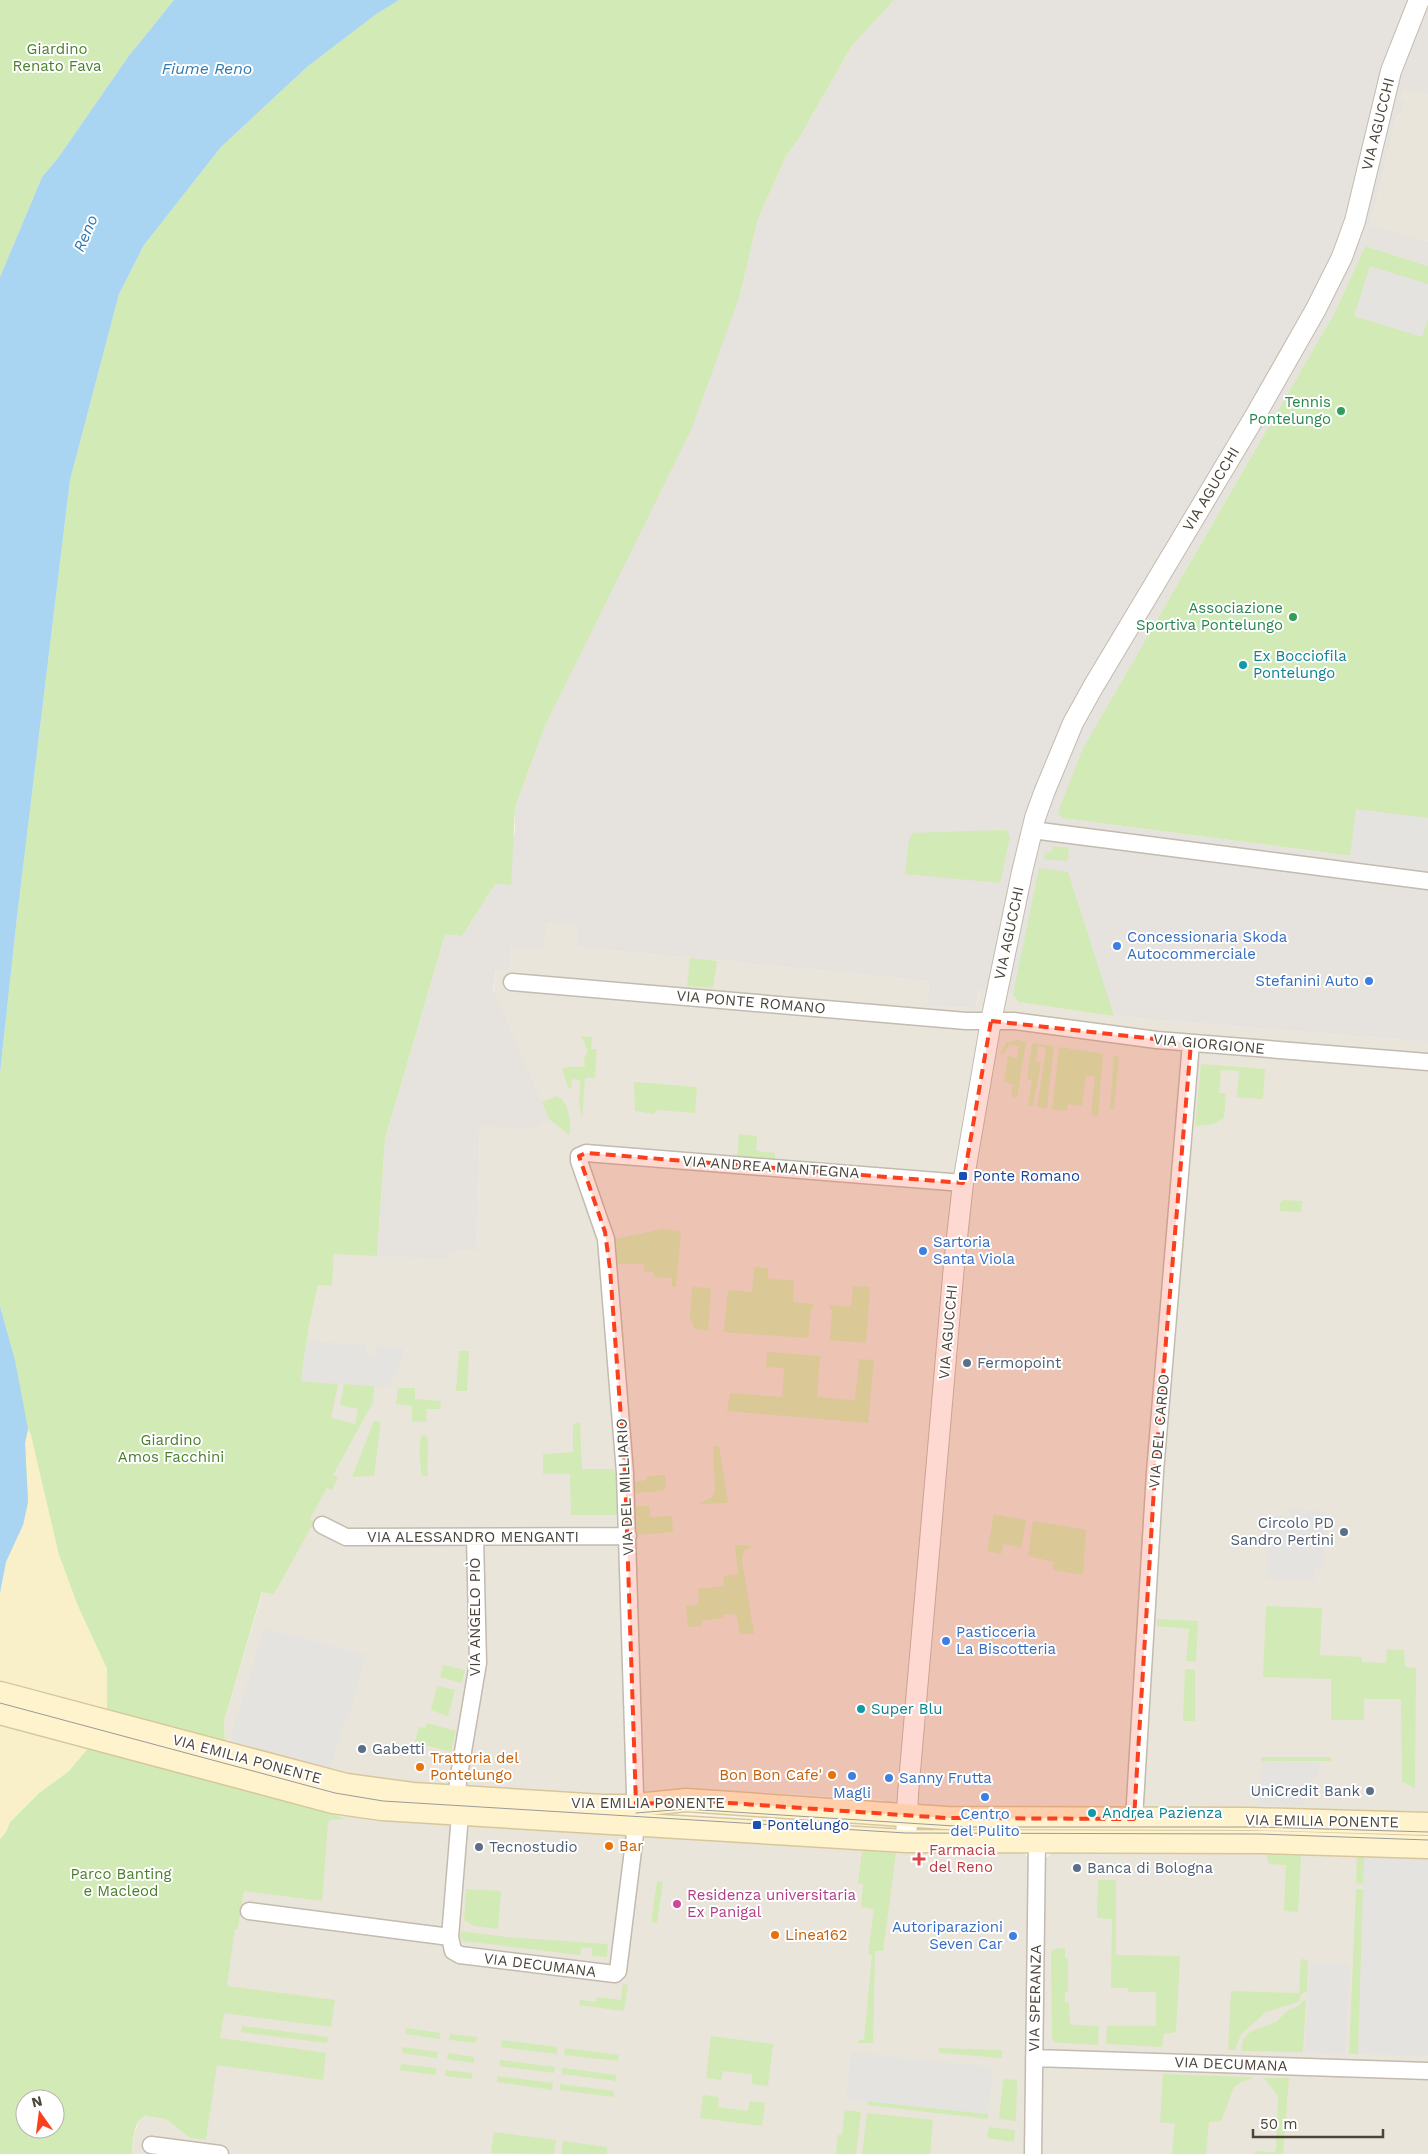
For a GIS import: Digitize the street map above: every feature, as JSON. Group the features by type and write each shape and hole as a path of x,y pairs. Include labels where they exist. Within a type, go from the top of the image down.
{"main road":[{"name":"VIA EMILIA PONENTE","path":"0,1693 336,1793 382,1810 458,1806 603,1806 636,1816 906,1841 1266,1842 1428,1847"},
{"name":"VIA EMILIA PONENTE","path":"0,1713 336,1793"},
{"name":"VIA EMILIA PONENTE","path":"636,1816 686,1800 984,1820 1249,1819 1428,1824"}],"street":[{"name":"VIA AGUCCHI","path":"906,1841 954,1266 963,1183 991,1021 1032,830 1044,793 1064,743 1092,686 1254,418 1316,309 1342,257 1355,221 1392,71 1419,0"},
{"path":"1032,830 1428,881"},
{"name":"VIA PONTE ROMANO","path":"512,982 966,1021 991,1021"},
{"name":"VIA GIORGIONE","path":"991,1021 1014,1021 1130,1037 1191,1043 1428,1062"},
{"name":"VIA DEL CARDO","path":"1134,1819 1155,1472 1191,1043"},
{"name":"VIA ANDREA MANTEGNA","path":"580,1154 963,1183"},
{"name":"VIA DEL MILLIARIO","path":"580,1154 579,1161 606,1240 617,1352 628,1536 636,1816"},
{"name":"VIA ALESSANDRO MENGANTI","path":"322,1525 346,1537 628,1536"},
{"name":"VIA ANGELO PIÒ","path":"458,1806 478,1663 475,1537"},
{"path":"249,1911 450,1937 458,1806"},
{"name":"VIA DECUMANA","path":"450,1937 451,1948 460,1955 615,1974 618,1971 636,1816"},
{"name":"VIA SPERANZA","path":"1033,2154 1037,1842"},
{"name":"VIA DECUMANA","path":"1034,2058 1428,2071"},
{"path":"151,2145 220,2154"}],"highlighted area":[{"path":"991,1021 1191,1043 1155,1472 1134,1819 946,1818 686,1800 636,1805 625,1473 610,1269 605,1232 579,1156 586,1153 963,1183"}],"shaded area":[{"path":"894,0 1428,0 1428,95 1404,89 1401,99 1404,103 1401,114 1397,116 1371,224 1428,241 1428,266 1365,246 1336,310 1083,748 1062,818 1428,866 1428,1042 1133,1018 1019,1002 1013,995 979,991 976,1006 972,1008 927,1006 929,981 577,947 578,926 546,923 543,949 512,946 509,970 496,970 493,990 549,1119 535,1129 480,1126 477,1250 449,1250 449,1260 377,1256 385,1139 445,935 462,936 496,883 515,832 515,808 545,726 614,584 740,295 758,219 787,154 798,140 851,47"},
{"path":"1404,88 1428,95 1428,241 1371,224 1397,116 1401,114 1401,99"},
{"path":"1370,266 1428,284 1428,319 1422,337 1354,316"},
{"path":"1356,809 1428,818 1428,866 1350,856"},
{"path":"546,923 579,926 577,947 929,981 927,1006 972,1008 977,1004 979,991 1013,995 1019,1002 1133,1018 1428,1042 1428,1816 1259,1811 1257,1808 919,1808 915,1803 897,1802 896,1805 885,1805 882,1800 736,1791 732,1796 616,1798 613,1794 466,1787 465,1781 450,1780 448,1786 353,1779 225,1743 224,1721 263,1591 313,1522 309,1520 327,1488 338,1477 333,1476 301,1381 309,1326 318,1285 332,1285 334,1253 448,1260 449,1250 477,1250 480,1126 496,970 509,970 512,946"},
{"path":"306,1341 366,1345 366,1354 376,1355 376,1345 403,1348 403,1357 389,1387 301,1381"},
{"path":"1290,1509 1326,1511 1323,1568 1315,1568 1314,1580 1267,1578 1269,1516 1290,1517"},
{"path":"264,1628 366,1655 347,1723 344,1722 330,1771 233,1745 231,1736"},
{"path":"1261,1761 1319,1762 1319,1774 1305,1787 1305,1806 1260,1805"},
{"path":"331,1810 449,1824 452,1827 468,1828 469,1825 525,1827 529,1830 579,1833 583,1830 625,1834 626,1838 644,1839 647,1835 1023,1851 1027,1857 1048,1857 1055,1850 1428,1855 1428,2154 132,2154 134,2135 140,2118 144,2116 166,2119 190,2138 206,2140 234,1934 235,1928 238,1929 244,1891 328,1824"},
{"path":"1364,1857 1428,1859 1428,2056 1358,2054"},
{"path":"1310,1963 1350,1964 1345,2055 1305,2053"},
{"path":"851,2052 993,2067 988,2114 846,2099"}],"green space":[{"name":"Giardino Renato Fava","path":"0,0 174,0 128,57 58,158 42,177 0,277"},
{"name":"Giardino Amos Facchini","path":"399,0 894,0 851,47 798,140 787,154 758,219 740,295 691,430 545,726 515,808 511,885 496,883 462,936 445,935 385,1139 377,1256 334,1254 332,1286 318,1285 309,1326 301,1381 338,1384 331,1418 355,1424 358,1409 340,1405 344,1384 374,1386 373,1402 333,1475 338,1477 332,1490 327,1488 310,1519 314,1522 274,1594 262,1592 224,1721 225,1743 107,1712 107,1669 77,1604 59,1555 0,1593 23,1525 15,1360 0,1306 0,1073 70,480 119,294 144,245 221,147 307,67 375,15"},
{"name":"Associazione Sportiva Pontelungo","path":"1365,246 1428,266 1428,866 1062,818 1058,812 1083,748 1336,310"},
{"path":"1007,830 1010,837 1000,883 905,874 909,840 913,833"},
{"path":"1053,846 1069,848 1067,861 1044,859 1045,853 1052,852"},
{"path":"1039,868 1068,872 1114,1016 1019,1002 1013,995"},
{"path":"690,958 717,961 713,988 687,986"},
{"path":"581,1036 592,1037 591,1049 597,1049 595,1078 585,1078 582,1118 579,1101 580,1080 572,1079 571,1089 568,1087 562,1069 585,1066 584,1058 588,1051"},
{"path":"1017,1040 1026,1042 1017,1098 1011,1096 1013,1084 1004,1082 1008,1056 1017,1058 1019,1046 1009,1045 1003,1055 1000,1054 1006,1043"},
{"path":"1032,1043 1054,1046 1047,1108 1037,1107 1046,1048 1038,1046 1036,1061 1041,1062 1033,1106 1028,1105 1032,1080 1027,1079"},
{"path":"1059,1047 1103,1054 1098,1116 1091,1115 1095,1077 1086,1075 1082,1106 1068,1104 1067,1111 1052,1109"},
{"path":"1114,1056 1119,1057 1114,1110 1110,1109"},
{"path":"1201,1064 1265,1069 1263,1099 1237,1097 1239,1071 1221,1070 1219,1093 1226,1093 1224,1118 1214,1124 1195,1126"},
{"path":"634,1082 697,1087 695,1113 658,1110 653,1114 635,1111"},
{"path":"557,1096 567,1107 570,1123 569,1135 549,1119 542,1102"},
{"path":"739,1134 757,1136 756,1151 775,1153 775,1159 737,1156"},
{"path":"1283,1200 1302,1201 1301,1212 1280,1211 1280,1204"},
{"path":"662,1229 681,1231 676,1287 672,1287 672,1278 654,1277 654,1272 644,1272 644,1264 617,1264 615,1239"},
{"path":"754,1267 768,1268 768,1278 794,1281 793,1302 815,1304 811,1310 808,1338 722,1332 724,1330 728,1290 752,1292"},
{"path":"853,1286 870,1287 866,1343 830,1340 832,1311 828,1305 851,1307"},
{"path":"692,1287 711,1288 708,1331 695,1329 690,1319"},
{"path":"459,1351 469,1351 467,1391 456,1391"},
{"path":"767,1352 820,1356 817,1397 850,1400 855,1400 859,1359 874,1360 868,1423 727,1411 730,1393 782,1397 784,1368 766,1367"},
{"path":"398,1388 415,1388 415,1399 441,1401 440,1409 427,1409 426,1422 412,1421 412,1406 396,1404"},
{"path":"374,1421 381,1422 374,1476 352,1477"},
{"path":"580,1422 582,1469 614,1469 615,1473 617,1473 618,1515 571,1515 570,1474 543,1474 543,1454 573,1452 573,1425"},
{"path":"422,1435 427,1436 428,1441 428,1476 422,1476 421,1471 420,1450"},
{"path":"719,1446 728,1503 699,1504 712,1497 715,1492 713,1447"},
{"path":"665,1475 666,1485 663,1491 635,1493 635,1482 646,1480 648,1476"},
{"path":"636,1506 649,1506 650,1517 672,1516 673,1532 637,1535"},
{"path":"994,1514 1026,1520 1021,1548 1003,1544 1001,1554 987,1551"},
{"path":"1033,1521 1086,1530 1083,1575 1053,1570 1054,1562 1028,1556"},
{"path":"735,1545 752,1546 744,1551 742,1560 754,1634 740,1634 736,1614 723,1615 723,1618 702,1621 702,1626 688,1627 686,1606 699,1604 698,1589 724,1586 723,1576 738,1574"},
{"path":"1266,1606 1322,1608 1320,1655 1362,1657 1362,1662 1386,1663 1387,1649 1404,1650 1405,1667 1416,1668 1415,1788 1402,1782 1401,1699 1364,1699 1364,1720 1331,1720 1331,1679 1263,1677"},
{"path":"1157,1619 1198,1621 1196,1662 1186,1661 1189,1629 1157,1626"},
{"path":"443,1665 465,1670 462,1683 440,1677"},
{"path":"1185,1669 1195,1670 1195,1721 1183,1721"},
{"path":"437,1686 455,1690 448,1716 431,1710"},
{"path":"427,1723 456,1731 451,1752 415,1742 419,1727 425,1728"},
{"name":"Parco Banting e Macleod","path":"89,1747 330,1811 334,1815 345,1819 330,1820 328,1824 322,1901 244,1891 238,1929 235,1929 227,1986 335,2000 331,2027 224,2013 220,2038 326,2053 323,2080 217,2065 206,2140 190,2138 166,2119 144,2116 140,2119 136,2128 132,2154 0,2154 0,1839 6,1832 10,1822 39,1793 69,1771"},
{"path":"1261,1757 1331,1757 1331,1761 1261,1761"},
{"path":"862,1851 896,1853 883,1951 875,1951 873,2043 858,2043 858,2041 864,2039 872,1955 868,1954 874,1909 861,1907 863,1884 858,1883"},
{"path":"1266,1855 1301,1856 1298,1912 1284,1911 1286,1865 1269,1864"},
{"path":"1357,1857 1371,1857 1364,1870 1363,1884 1356,1883"},
{"path":"1098,1880 1116,1880 1116,1955 1180,1956 1176,2032 1164,2034 1162,2047 1106,2044 1107,2026 1156,2026 1156,1992 1128,1992 1128,1988 1111,1988 1112,1919 1097,1918"},
{"path":"657,1881 663,1882 657,1923 651,1922"},
{"path":"466,1889 501,1891 498,1929 474,1926 464,1920"},
{"path":"1356,1889 1363,1889 1364,2054 1349,2054"},
{"path":"461,1931 506,1937 608,1944 607,1957 592,1956 592,1948 582,1947 580,1955 463,1941 460,1937"},
{"path":"1065,1948 1065,1958 1068,1958 1068,1992 1065,1992 1065,2002 1069,2003 1070,2023 1073,2025 1099,2026 1098,2045 1061,2043 1055,2042 1052,2039 1051,1953 1053,1949"},
{"path":"1301,1959 1308,1960 1307,1991 1302,1994 1298,2002 1266,2012 1241,2034 1235,2050 1228,2050 1231,1991 1299,1993"},
{"path":"623,1984 628,1985 624,2011 579,2005 580,2000 596,2002 597,1997 621,2000"},
{"path":"1306,1999 1303,2052 1241,2051 1243,2040 1250,2032 1276,2022 1287,2011 1298,2006"},
{"path":"242,2026 328,2037 327,2043 241,2032"},
{"path":"406,2028 440,2033 440,2039 405,2034"},
{"path":"450,2034 477,2037 476,2043 449,2040"},
{"path":"711,2036 773,2044 768,2086 752,2084 752,2074 723,2071 721,2080 706,2078"},
{"path":"502,2040 557,2047 557,2054 501,2047"},
{"path":"403,2047 438,2052 437,2058 402,2053"},
{"path":"565,2048 619,2055 618,2061 564,2055"},
{"path":"939,2048 1002,2050 1002,2058 939,2053"},
{"path":"448,2053 474,2057 474,2063 447,2059"},
{"path":"500,2060 555,2067 554,2073 499,2066"},
{"path":"401,2064 436,2068 435,2075 400,2070"},
{"path":"562,2068 616,2075 616,2081 562,2074"},
{"path":"446,2070 472,2073 472,2079 445,2076"},
{"path":"1163,2074 1252,2077 1234,2087 1221,2121 1209,2122 1206,2154 1172,2154 1175,2124 1160,2122"},
{"path":"497,2076 553,2083 552,2090 497,2082"},
{"path":"1264,2078 1289,2078 1283,2154 1255,2154 1255,2151 1274,2152 1276,2150 1278,2096"},
{"path":"1003,2080 1017,2080 1016,2121 999,2119"},
{"path":"560,2084 614,2091 613,2097 560,2090"},
{"path":"703,2095 719,2097 718,2107 748,2111 750,2101 765,2103 762,2126 700,2118"},
{"path":"868,2101 988,2114 988,2119 867,2105"},
{"path":"845,2110 861,2112 856,2154 836,2154 838,2135 842,2134"},
{"path":"867,2113 933,2120 930,2154 862,2154"},
{"path":"989,2127 1015,2130 1014,2142 987,2138"},
{"path":"494,2132 556,2140 554,2154 491,2153"},
{"path":"563,2141 607,2147 607,2154 561,2154"}],"sand":[{"path":"28,1429 59,1555 77,1604 107,1669 107,1712 89,1747 69,1771 39,1793 10,1822 6,1832 0,1839 0,1593 6,1562 23,1525 28,1502 25,1443"}],"water":[{"name":"Fiume Reno","path":"174,0 399,0 375,15 307,67 221,147 144,245 119,294 70,480 0,1073 0,277 42,177 58,158 128,57"},
{"path":"0,1306 15,1360 28,1429 25,1443 28,1502 23,1525 6,1562 0,1593"}],"tram line":[{"path":"0,1703 335,1793 383,1801 906,1833 1259,1834 1428,1840"},
{"path":"636,1813 686,1809 970,1827 1259,1827 1428,1832"}],"place":[{"name":"Tennis Pontelungo","path":"1341,411"},
{"name":"Associazione Sportiva Pontelungo","path":"1293,617"},
{"name":"Ex Bocciofila Pontelungo","path":"1243,665"},
{"name":"Concessionaria Skoda Autocommerciale","path":"1117,946"},
{"name":"Stefanini Auto","path":"1369,981"},
{"name":"Ponte Romano","path":"963,1176"},
{"name":"Sartoria Santa Viola","path":"923,1251"},
{"name":"Fermopoint","path":"967,1363"},
{"name":"Circolo PD Sandro Pertini","path":"1344,1532"},
{"name":"Pasticceria La Biscotteria","path":"946,1641"},
{"name":"Super Blu","path":"861,1709"},
{"name":"Gabetti","path":"362,1749"},
{"name":"Trattoria del Pontelungo","path":"420,1767"},
{"name":"Bon Bon Cafe'","path":"832,1775"},
{"name":"Magli","path":"852,1776"},
{"name":"Sanny Frutta","path":"889,1778"},
{"name":"UniCredit Bank","path":"1370,1791"},
{"name":"Centro del Pulito","path":"985,1797"},
{"name":"Andrea Pazienza","path":"1092,1813"},
{"name":"Pontelungo","path":"757,1825"},
{"name":"Bar","path":"609,1846"},
{"name":"Tecnostudio","path":"479,1847"},
{"name":"Farmacia del Reno","path":"919,1859"},
{"name":"Banca di Bologna","path":"1077,1868"},
{"name":"Residenza universitaria Ex Panigal","path":"677,1904"},
{"name":"Linea162","path":"775,1935"},
{"name":"Autoriparazioni Seven Car","path":"1013,1936"}],"water label":[{"name":"Reno","path":"85,233"}]}
